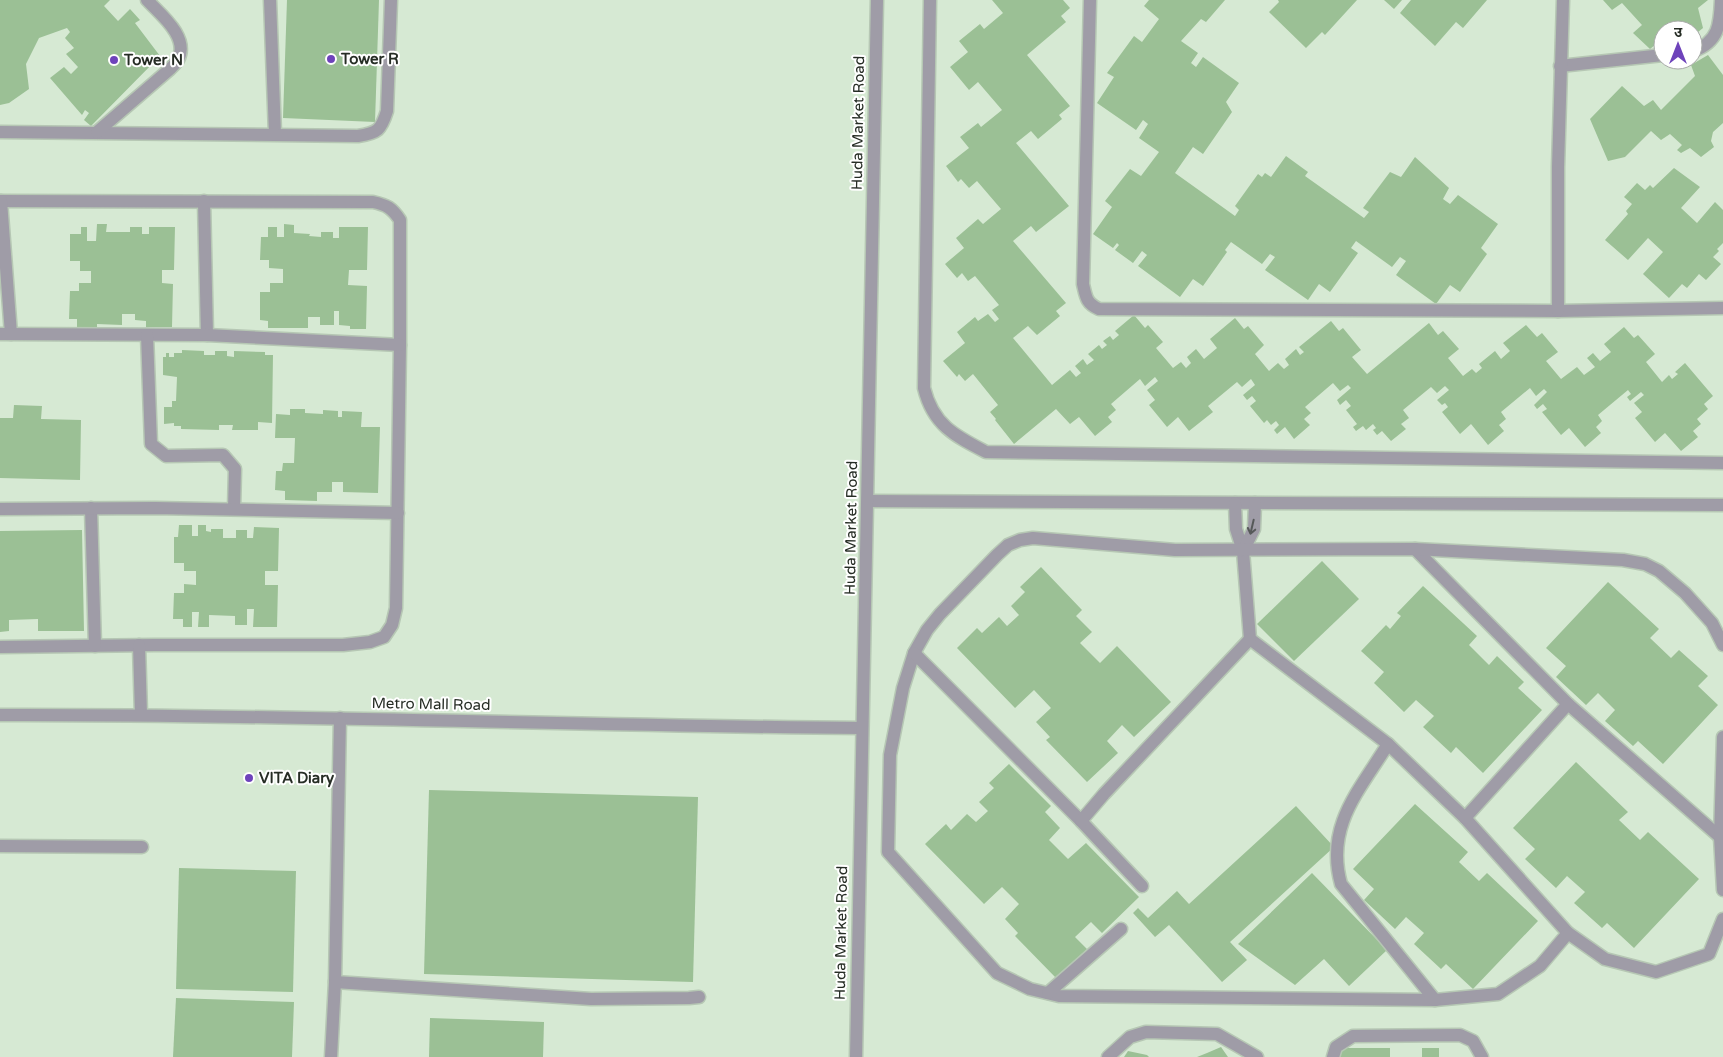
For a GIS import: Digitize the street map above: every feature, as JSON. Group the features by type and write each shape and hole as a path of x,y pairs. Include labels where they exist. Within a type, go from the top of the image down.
{"street":[{"path":"98,132 170,69 178,59 180,42 175,32 147,0"},
{"path":"270,0 275,134"},
{"path":"0,132 358,136 370,134 378,131 387,111 391,0"},
{"name":"Huda Market Road","path":"856,1057 877,0"},
{"path":"930,0 924,388 927,402 934,414 957,437 986,452 1723,463"},
{"path":"1090,0 1084,284 1090,305 1099,309 1558,311 1723,308"},
{"path":"1558,311 1558,167 1563,0"},
{"path":"1703,46 1713,39 1719,28 1721,0"},
{"path":"1560,66 1653,56"},
{"path":"0,647 343,645 370,642 384,637 392,625 396,608 400,345 400,220 387,205 373,202 1,201 6,334 207,335 400,345"},
{"path":"204,201 207,335"},
{"path":"147,335 151,444 166,456 223,455 235,469 234,509"},
{"path":"868,501 1723,505"},
{"path":"1081,821 1104,794 1250,639 1243,551 1236,529 1235,503"},
{"path":"1243,551 1254,529 1255,503"},
{"path":"91,508 95,646"},
{"path":"0,509 234,509 398,513"},
{"path":"1568,933 1540,966 1498,994 1434,1000 1090,997 1060,996 1030,989 997,973 888,852 890,755 903,688 914,653 927,630 940,614 997,554 1008,545 1020,540 1033,538 1175,550 1415,549 1623,560 1645,564 1659,571 1685,592 1712,623 1723,645"},
{"path":"1415,549 1568,704 1720,837"},
{"path":"1250,639 1388,744 1465,818 1568,933 1605,959 1656,972 1709,954 1723,919"},
{"path":"139,645 141,715"},
{"path":"914,653 1081,821 1142,886"},
{"path":"1465,818 1568,704"},
{"name":"Metro Mall Road","path":"0,715 340,718 709,727 862,728"},
{"path":"331,1057 335,982 340,718"},
{"path":"1723,737 1720,837 1723,890"},
{"path":"1388,744 1345,814 1337,840 1336,867 1341,884 1434,1000"},
{"path":"0,846 142,847"},
{"path":"1048,993 1121,930"},
{"path":"335,982 591,998 689,998 699,996"},
{"path":"1108,1057 1130,1038 1146,1032 1217,1034 1257,1057"},
{"path":"1333,1057 1336,1047 1352,1036 1460,1035 1473,1042 1482,1057"}],"building":[{"name":"Tower N","path":"0,0 110,0 104,6 118,21 130,9 140,20 135,23 160,56 91,126 84,120 89,113 85,110 82,115 50,78 64,67 71,74 78,67 66,54 74,48 65,38 70,32 67,28 39,38 26,64 29,89 9,103 0,105"},
{"name":"Tower R","path":"287,0 379,0 375,122 283,118"},
{"path":"992,0 1063,0 1070,8 1061,16 1066,22 1027,55 1070,106 1059,115 1062,119 1038,139 1031,131 1016,143 1069,206 1036,232 1031,226 1013,241 1066,303 1056,311 1060,316 1037,335 1028,326 1013,338 1052,385 1070,370 1076,377 1081,373 1075,366 1083,359 1087,365 1094,360 1088,354 1099,345 1102,349 1107,345 1103,341 1110,336 1113,340 1119,335 1115,331 1134,315 1145,328 1148,325 1163,342 1156,348 1173,368 1181,362 1186,368 1191,363 1187,357 1196,349 1204,359 1217,348 1210,339 1235,318 1244,329 1248,326 1264,345 1255,354 1269,371 1278,363 1284,369 1289,365 1285,359 1296,349 1300,355 1304,352 1299,347 1331,321 1339,331 1343,328 1361,350 1352,357 1367,374 1429,323 1438,335 1443,331 1459,349 1448,358 1463,376 1472,369 1476,373 1482,368 1479,364 1495,351 1501,359 1510,351 1503,343 1526,325 1537,337 1542,333 1558,352 1546,361 1561,379 1577,367 1584,375 1595,367 1587,358 1593,353 1600,361 1611,352 1604,344 1624,327 1634,338 1638,335 1655,354 1646,362 1662,382 1669,375 1672,379 1678,374 1675,372 1685,363 1713,396 1704,404 1708,409 1697,419 1701,424 1693,431 1698,437 1681,451 1665,433 1655,442 1635,418 1642,412 1634,403 1644,395 1641,392 1630,401 1627,397 1631,394 1628,390 1598,415 1602,421 1596,427 1601,433 1585,447 1569,428 1561,435 1542,412 1547,409 1543,404 1537,409 1534,405 1547,392 1544,389 1536,396 1530,388 1501,412 1506,419 1499,425 1504,431 1488,445 1471,424 1460,434 1442,412 1448,407 1445,403 1442,405 1437,400 1449,390 1445,386 1437,393 1431,387 1403,410 1409,418 1401,424 1406,429 1391,441 1382,431 1377,435 1373,430 1376,428 1373,424 1366,430 1363,426 1356,431 1353,427 1357,424 1346,410 1351,406 1346,400 1340,405 1337,400 1351,388 1348,385 1340,391 1333,383 1305,407 1311,413 1304,419 1310,425 1294,439 1285,427 1277,434 1274,430 1279,425 1276,421 1271,425 1267,420 1264,423 1250,406 1256,401 1252,396 1247,400 1243,395 1255,385 1251,379 1242,387 1237,382 1208,406 1213,412 1189,431 1178,417 1167,427 1149,405 1155,400 1147,390 1158,381 1155,377 1145,386 1140,379 1111,404 1116,410 1108,417 1112,422 1095,436 1079,417 1070,424 1056,409 1014,444 990,412 998,405 973,374 965,381 959,374 957,377 943,361 965,343 957,332 975,317 978,321 988,314 995,322 999,319 992,310 999,305 975,276 968,281 962,273 957,278 945,264 964,248 956,238 978,219 983,224 1001,209 977,181 969,188 961,179 958,182 946,166 969,148 960,137 978,123 981,127 1002,110 978,82 969,90 950,67 968,52 959,41 980,24 984,29 1003,13"},
{"path":"1149,0 1225,0 1206,22 1201,19 1181,41 1198,53 1191,63 1196,67 1203,57 1239,83 1226,102 1232,112 1203,154 1193,147 1175,173 1235,216 1239,210 1235,206 1258,174 1262,177 1265,173 1271,177 1286,156 1308,172 1305,176 1364,218 1369,212 1363,208 1390,172 1401,177 1415,157 1449,188 1443,199 1450,204 1458,195 1498,224 1481,248 1487,254 1460,292 1450,285 1436,304 1396,275 1406,261 1400,257 1392,267 1356,241 1351,248 1358,253 1330,292 1319,284 1308,300 1265,270 1275,257 1270,254 1262,264 1231,242 1225,250 1227,252 1203,286 1193,279 1180,297 1138,266 1147,255 1142,251 1133,263 1115,250 1119,245 1117,243 1113,248 1093,234 1112,207 1105,201 1130,169 1141,176 1159,152 1139,138 1148,124 1143,120 1136,130 1097,103 1114,77 1107,73 1134,36 1142,42 1159,19 1144,6"},
{"path":"1278,0 1357,0 1325,35 1322,32 1306,48 1269,12 1279,2"},
{"path":"1384,0 1402,0 1394,9"},
{"path":"1411,0 1487,0 1463,28 1456,22 1435,46 1400,13"},
{"path":"1603,0 1708,0 1698,8 1701,20 1653,20 1653,47 1650,49 1633,33 1642,25 1622,3 1612,10"},
{"path":"1708,55 1723,75 1723,123 1713,132 1711,141 1714,147 1701,157 1690,148 1681,153 1677,150 1682,145 1670,134 1661,140 1651,131 1625,157 1608,161 1590,119 1622,86 1644,106 1653,100 1661,110 1695,76 1693,70 1703,70 1703,58"},
{"path":"1674,168 1700,187 1681,208 1697,223 1715,202 1723,210 1723,243 1713,257 1721,264 1706,280 1699,274 1687,288 1682,284 1669,298 1643,274 1663,252 1648,238 1628,260 1605,240 1628,214 1626,211 1632,204 1624,197 1637,183 1645,190 1650,185 1653,188"},
{"path":"97,224 107,224 106,232 130,232 130,227 142,227 142,234 149,234 149,227 175,227 174,270 162,270 162,283 173,284 172,327 146,327 146,321 135,320 135,314 122,314 122,325 97,324 97,327 77,327 77,319 69,319 70,291 79,291 79,283 91,283 91,271 80,271 80,261 70,261 70,234 81,234 81,227 87,227 87,241 96,241"},
{"path":"284,224 294,225 294,233 321,237 321,232 333,232 333,238 339,238 339,227 368,227 367,270 349,270 348,285 367,286 366,329 350,329 350,326 339,325 339,311 334,311 334,325 320,325 320,317 308,317 308,328 268,328 268,321 260,320 260,292 270,292 270,283 283,283 283,269 269,268 269,260 260,260 261,237 268,237 268,227 277,227 277,237 284,237"},
{"path":"182,350 204,351 204,355 215,355 215,351 227,351 227,356 234,357 234,351 265,352 265,355 273,355 272,423 258,422 258,430 232,430 233,425 219,425 219,430 181,429 181,426 174,426 174,423 164,424 164,407 172,407 172,401 176,401 177,377 163,375 163,357 166,357 166,353 169,353 169,357 174,357 174,353 182,353"},
{"path":"14,405 42,406 41,419 81,420 80,480 0,478 0,418 13,418"},
{"path":"290,409 305,409 305,413 323,414 323,410 338,411 338,417 342,417 342,411 362,412 361,427 380,427 378,493 343,492 343,482 332,482 332,492 317,492 317,501 285,500 285,491 275,490 276,471 282,471 283,463 294,463 295,438 275,438 276,414 290,415"},
{"path":"179,525 192,525 192,536 198,536 198,525 206,525 206,531 211,532 211,529 223,529 223,538 236,538 236,530 247,530 247,538 253,538 254,527 279,528 278,571 265,571 265,585 278,585 277,627 253,627 254,609 247,609 247,625 235,625 235,616 209,615 209,627 198,627 199,612 192,612 192,627 183,627 183,619 173,619 174,593 184,593 184,584 196,585 196,571 184,571 184,563 174,563 174,537 178,537"},
{"path":"82,530 84,631 38,631 38,619 9,620 9,631 0,632 0,531"},
{"path":"1322,561 1359,599 1294,661 1257,624"},
{"path":"1041,567 1082,610 1076,616 1092,632 1080,643 1100,663 1117,646 1171,702 1134,737 1122,725 1107,741 1118,753 1087,782 1046,740 1050,737 1036,722 1051,708 1034,690 1015,708 957,648 977,628 982,633 999,617 1007,626 1019,615 1011,606 1025,592 1020,587"},
{"path":"1608,582 1659,629 1650,638 1671,658 1679,650 1708,676 1698,686 1718,705 1663,764 1638,741 1633,746 1605,721 1615,710 1598,693 1586,705 1556,677 1566,666 1546,648"},
{"path":"1423,586 1477,636 1469,645 1489,665 1497,656 1524,682 1518,688 1542,710 1483,773 1456,747 1451,753 1423,727 1434,716 1416,700 1404,712 1374,683 1384,672 1361,651 1386,625 1390,629 1401,616 1397,613"},
{"path":"1576,762 1628,812 1619,820 1640,840 1648,832 1699,879 1634,948 1607,923 1602,928 1574,903 1585,892 1567,876 1556,888 1525,859 1535,849 1513,828"},
{"path":"1009,764 1051,806 1045,812 1060,828 1049,840 1068,859 1086,843 1139,897 1102,933 1091,922 1075,937 1087,949 1056,978 1015,936 1018,933 1005,919 1019,904 1002,887 984,904 925,844 946,824 951,830 967,814 976,822 988,811 979,802 994,788 989,783"},
{"path":"429,790 698,797 693,982 424,974"},
{"path":"1415,804 1468,852 1459,862 1479,881 1487,873 1538,921 1473,989 1446,964 1441,969 1414,944 1424,933 1406,917 1395,929 1364,900 1374,889 1353,869"},
{"path":"1296,806 1334,847 1230,942 1247,960 1222,982 1169,925 1155,937 1133,913 1138,908 1148,918 1177,891 1189,904"},
{"path":"179,868 296,871 293,992 176,989"},
{"path":"1312,873 1387,950 1349,986 1324,959 1295,985 1238,944"},
{"path":"176,998 294,1002 292,1057 173,1057"},
{"path":"430,1018 544,1022 543,1057 429,1057"},
{"path":"1221,1047 1228,1057 1197,1057 1207,1053"},
{"path":"1339,1048 1390,1048 1390,1057 1339,1057"},
{"path":"1422,1048 1439,1048 1439,1057 1422,1057"},
{"path":"1128,1051 1147,1055 1149,1057 1124,1057"}],"place":[{"name":"Tower R","path":"331,59"},
{"name":"Tower N","path":"114,60"},
{"name":"VITA Diary","path":"249,778"}]}
